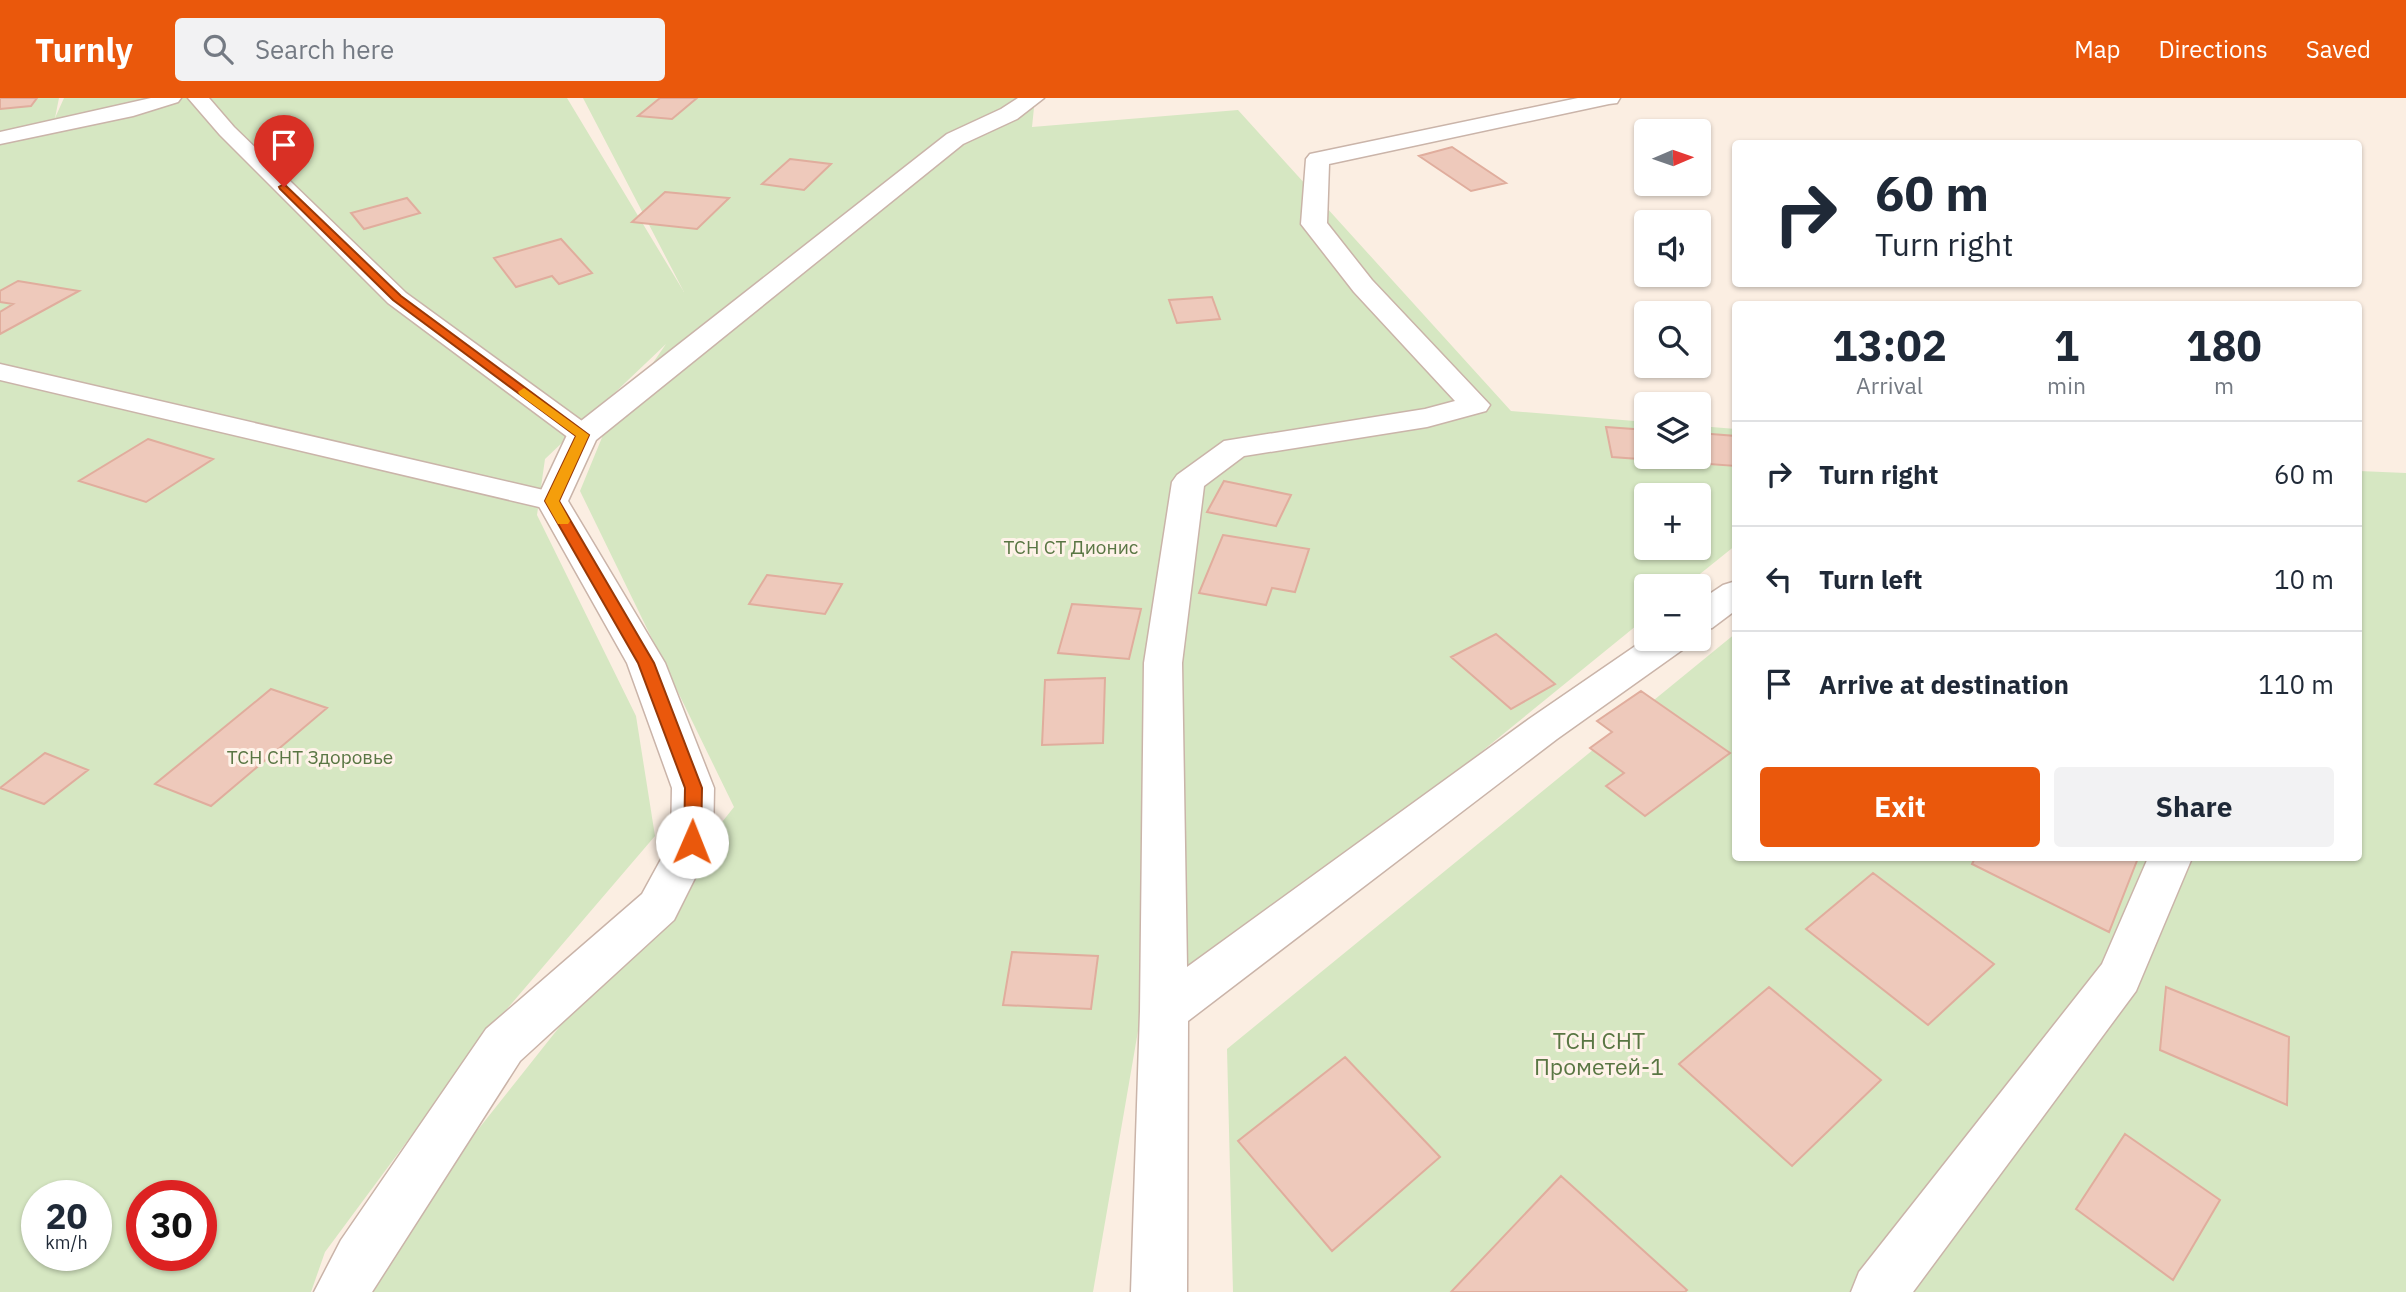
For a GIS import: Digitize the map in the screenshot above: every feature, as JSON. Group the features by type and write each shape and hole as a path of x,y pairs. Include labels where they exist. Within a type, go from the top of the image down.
{"street":[{"path":"342,1292 360,1259 503,1045 658,907 692,842 694,788 646,663 552,501 583,435 954,139 1009,114 1033,98"},
{"path":"1159,1292 1164,1011 1163,663 1188,482 1235,448 1427,418 1475,405 1363,286 1314,224 1318,159 1609,98"},
{"path":"1711,611 1732,596"},
{"path":"1164,1011 1532,737 1655,651"},
{"path":"1879,1292 2120,977 2169,861"}],"lane":[{"path":"0,138 132,110 171,98"},
{"path":"198,98 226,131 397,298 583,435"},
{"path":"0,372 552,501"}],"green space":[{"path":"0,98 59,98 55,118 64,98 567,98 684,292 583,98 1035,98 1032,127 1238,110 1511,411 1634,421 1634,469 1711,469 1711,427 1732,429 1732,548 1700,574 1634,574 1634,628 1138,1031 1093,1292 349,1292 734,807 580,491 603,435 666,344 545,459 537,515 636,716 655,836 494,1024 325,1252 311,1292 0,1292"},
{"name":"ТСН СНТ Прометей-1","path":"2362,471 2406,473 2406,1292 1233,1292 1227,1049 1732,636 1732,861 2362,861"}],"building":[{"path":"0,98 37,98 31,106 0,109"},
{"path":"660,98 697,98 672,119 638,116"},
{"path":"1452,147 1506,183 1471,191 1419,156"},
{"path":"790,159 831,164 804,190 762,184"},
{"path":"665,192 729,198 697,229 632,222"},
{"path":"407,198 420,213 364,229 351,213"},
{"path":"561,239 592,273 559,284 552,276 516,287 494,258"},
{"path":"18,281 79,291 0,334 0,312 13,304 0,302 0,291"},
{"path":"1212,297 1220,319 1177,323 1169,300"},
{"path":"1606,427 1634,429 1634,459 1612,457"},
{"path":"1711,434 1732,436 1732,466 1711,464"},
{"path":"148,439 213,459 146,502 79,481"},
{"path":"1224,481 1291,495 1276,526 1207,512"},
{"path":"1223,535 1309,549 1295,592 1272,588 1266,605 1199,593"},
{"path":"767,575 842,584 825,614 749,604"},
{"path":"1072,604 1141,609 1129,659 1058,653"},
{"path":"1496,634 1555,684 1511,709 1451,657"},
{"path":"1105,678 1103,743 1042,745 1045,680"},
{"path":"271,689 327,708 211,806 155,784"},
{"path":"1641,691 1730,753 1645,816 1606,786 1624,773 1590,748 1612,732 1597,721"},
{"path":"45,753 88,770 44,804 0,788"},
{"path":"1974,861 2137,861 2109,932 1972,864"},
{"path":"1873,873 1994,964 1928,1025 1806,929"},
{"path":"1012,952 1098,956 1091,1009 1003,1005"},
{"path":"1769,987 1881,1080 1792,1166 1679,1064"},
{"path":"2166,987 2289,1037 2287,1105 2160,1050"},
{"path":"1345,1057 1440,1157 1332,1251 1238,1141"},
{"path":"2125,1134 2220,1200 2173,1280 2076,1209"},
{"path":"1561,1176 1687,1290 1451,1292"}],"slow traffic":[{"path":"524,392 583,435 552,501 563,521"}],"route":[{"path":"284,187 397,298 583,435 552,501 646,663 694,788 692,842"}],"park label":[{"name":"ТСН СТ Дионис","path":"1071,547"},
{"name":"ТСН СНТ Здоровье","path":"310,757"}]}
